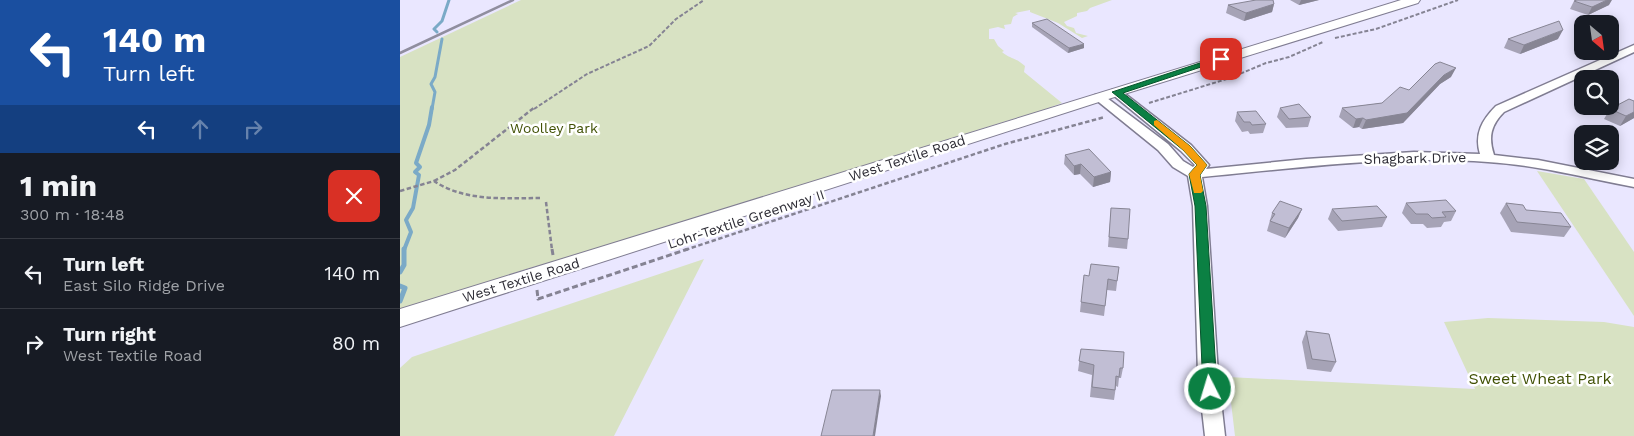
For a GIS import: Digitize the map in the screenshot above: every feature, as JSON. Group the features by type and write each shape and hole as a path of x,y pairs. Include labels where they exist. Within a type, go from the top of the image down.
{"main road":[{"name":"West Textile Road","path":"400,318 1099,97 1414,0"}],"street":[{"path":"1488,158 1483,142 1485,130 1489,119 1500,109 1634,48"},
{"path":"1116,92 1186,148 1202,165 1195,174 1200,206 1208,374 1215,436"},
{"path":"1099,97 1163,147 1178,164 1195,174"},
{"name":"Shagbark Drive","path":"1195,174 1306,163 1414,156 1488,158 1538,164 1634,182"}],"path":[{"path":"400,191 434,182 456,170 537,106 587,74 649,46 676,19 704,0"},
{"path":"1333,38 1376,29 1458,0"},
{"path":"1142,106 1230,78 1266,63 1286,58 1328,40"},
{"name":"Lohr-Textile Greenway II","path":"537,290 538,299 1005,144 1105,116"},
{"path":"434,182 447,190 460,194 542,198"},
{"path":"546,202 553,260"}],"green space":[{"name":"Woolley Park","path":"521,0 1112,0 1090,8 1087,11 1077,13 1077,16 1064,22 1067,26 1074,28 1076,33 1088,36 1082,38 1058,23 1030,12 1030,10 1015,13 1018,14 1013,17 1011,24 1004,25 1005,29 998,27 989,29 989,39 994,39 1004,51 1002,52 1025,66 1024,72 1062,103 1027,116 798,186 537,274 536,266 400,310 400,57"},
{"path":"1537,171 1584,179 1634,252 1634,316"},
{"path":"704,259 614,436 400,436 400,368 412,357"},
{"name":"Sweet Wheat Park","path":"1488,318 1604,322 1634,327 1634,436 1235,436 1228,377 1475,389 1444,322"}],"building":[{"path":"1256,0 1273,0 1274,4 1246,13 1228,5"},
{"path":"1607,0 1592,7 1574,1"},
{"path":"1047,19 1084,44 1069,48 1032,23"},
{"path":"1559,21 1563,30 1524,45 1508,39"},
{"path":"1440,62 1456,68 1444,75 1407,113 1366,120 1363,118 1356,119 1342,108 1382,103 1400,87 1409,90 1435,64"},
{"path":"1629,99 1634,101 1634,112 1626,116 1619,113 1619,104"},
{"path":"1299,104 1311,117 1289,119 1280,108"},
{"path":"1256,111 1266,124 1252,125 1250,122 1244,122 1237,112"},
{"path":"1089,149 1111,172 1094,177 1081,164 1074,166 1065,155"},
{"path":"1446,200 1456,211 1442,212 1446,217 1432,218 1428,214 1416,214 1406,203"},
{"path":"1280,201 1302,209 1289,228 1270,221 1275,214 1272,213"},
{"path":"1506,203 1523,205 1526,210 1561,213 1571,227 1517,222"},
{"path":"1377,206 1387,217 1342,221 1332,209"},
{"path":"1111,208 1130,209 1128,239 1109,237"},
{"path":"1091,264 1119,267 1117,281 1108,279 1105,306 1081,302 1084,275 1089,276"},
{"path":"1306,331 1329,334 1336,362 1312,359"},
{"path":"1081,349 1124,352 1123,368 1120,368 1119,377 1116,376 1115,390 1092,387 1094,365 1079,361"},
{"path":"832,390 880,390 873,436 821,436"}],"waterway":[{"path":"437,32 434,29 442,21 449,0"},
{"path":"432,109 435,92 431,84 435,77 442,39"},
{"path":"404,250 411,232 406,220 413,208 419,175 415,172 420,167 416,163 429,125 432,107"},
{"path":"400,272 404,265 404,250"},
{"path":"400,286 405,288 400,301"}],"railway":[{"path":"400,53 513,0"}],"slow traffic":[{"path":"1157,123 1186,148 1202,165 1195,174 1198,191"}],"route":[{"path":"1210,389 1200,206 1195,174 1202,165 1186,148 1116,92 1221,59"}]}
